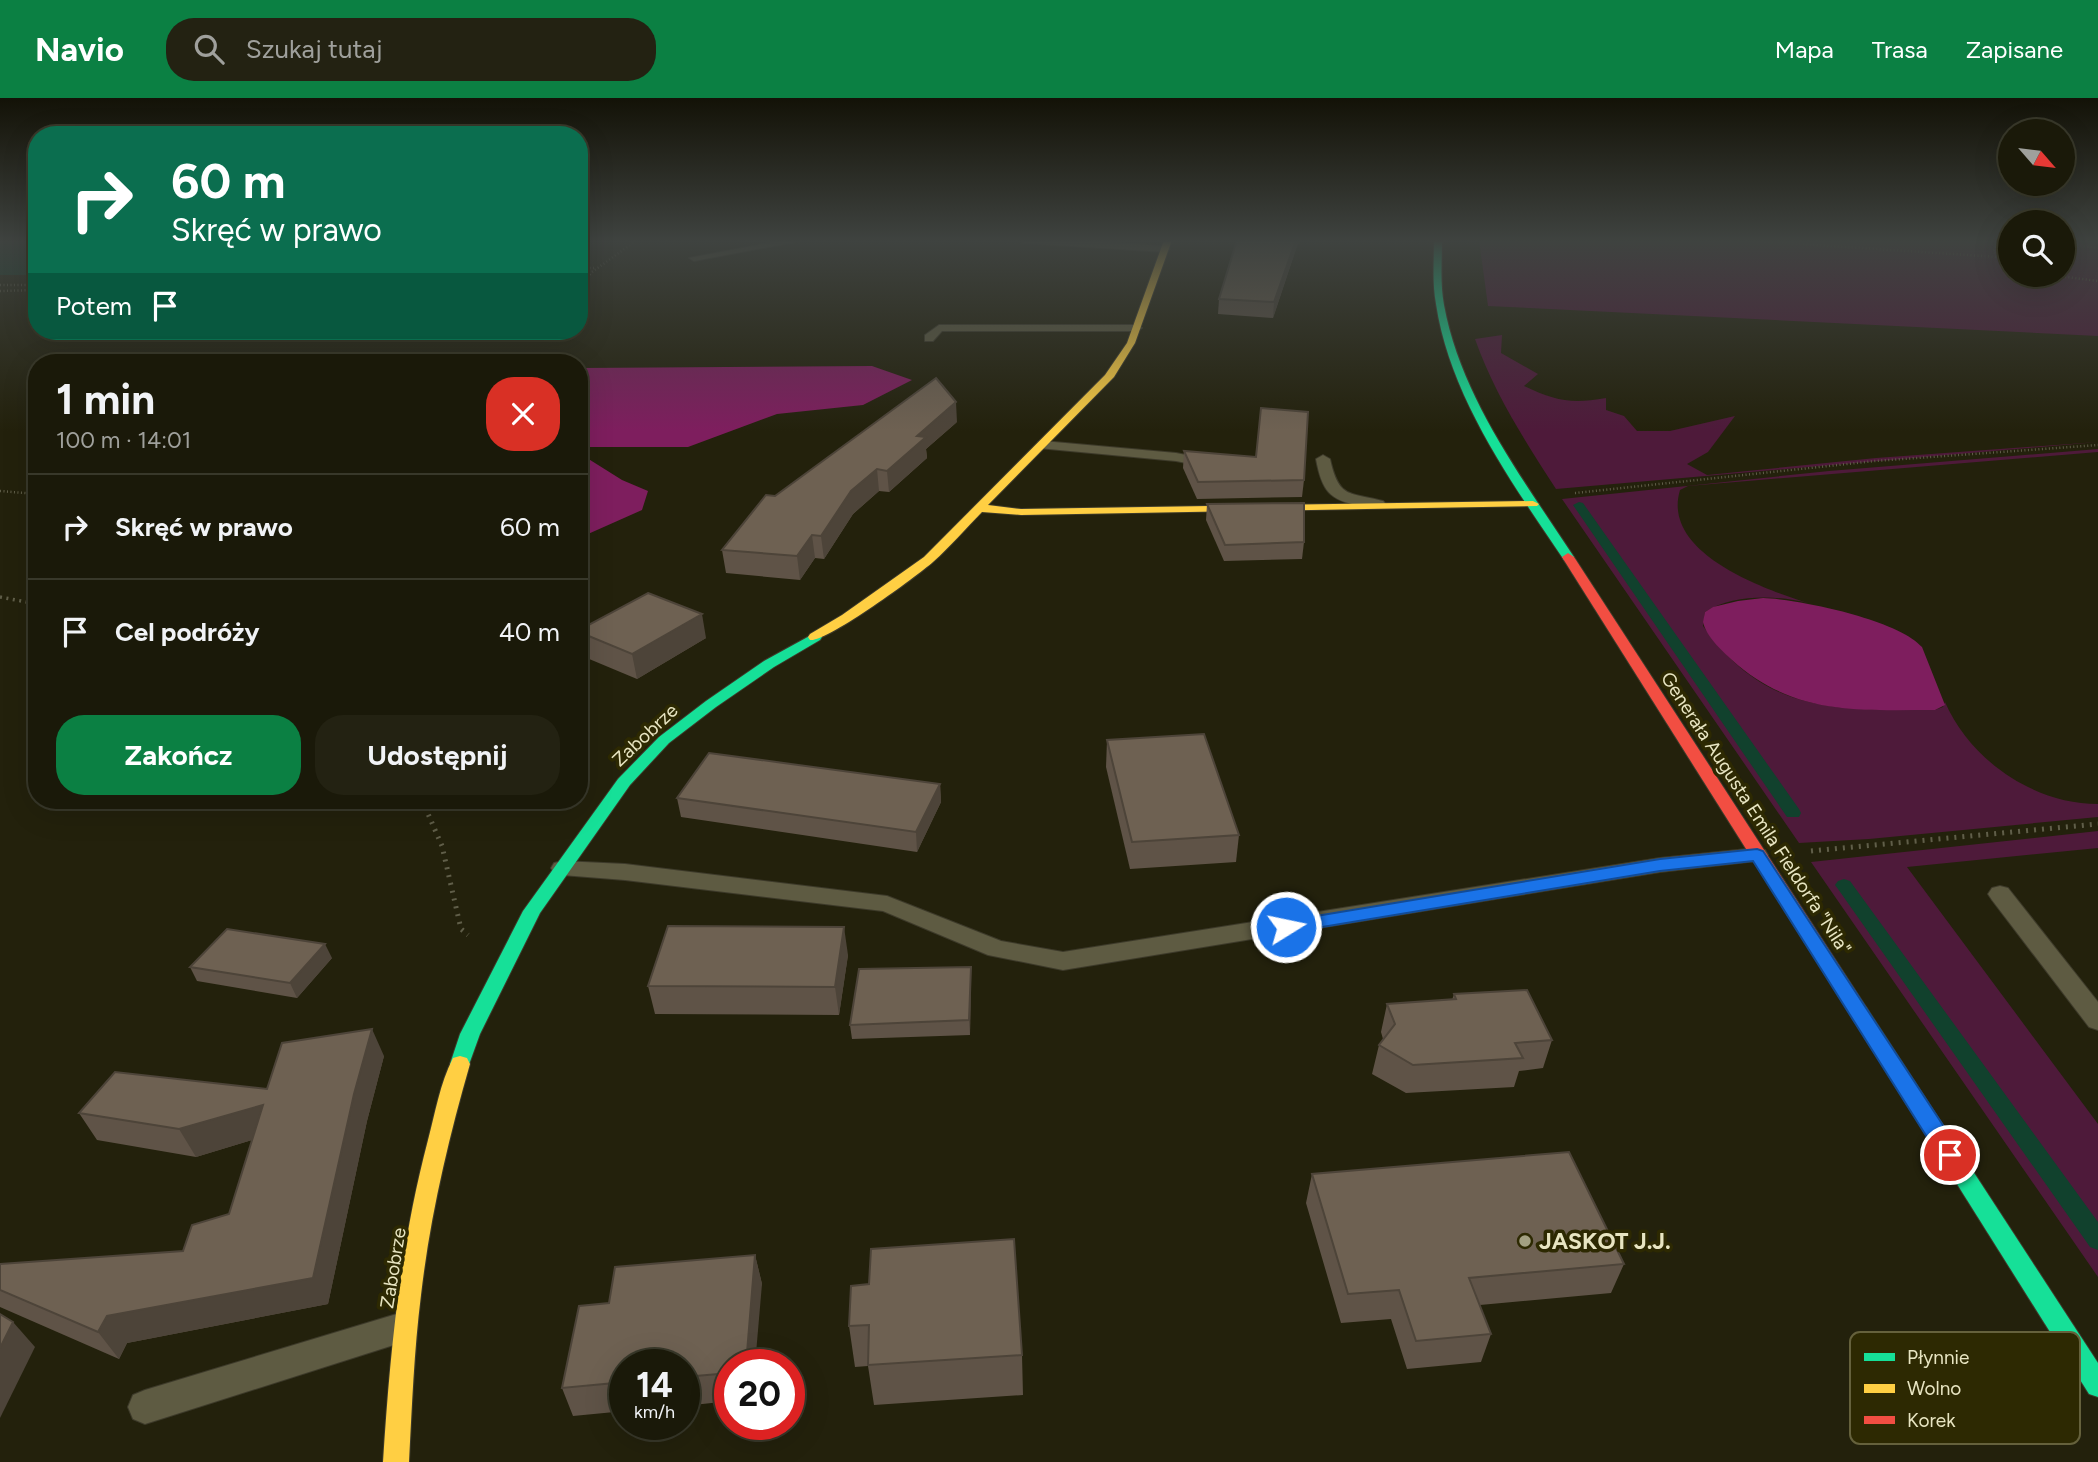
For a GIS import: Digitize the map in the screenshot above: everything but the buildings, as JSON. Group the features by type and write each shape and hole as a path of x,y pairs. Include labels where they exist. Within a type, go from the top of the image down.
{"street":[{"name":"Zabobrze","path":"396,1462 405,1327 427,1189 447,1105 470,1034 532,912 624,782 664,740 769,664 897,584 928,560 1109,377 1123,358 1145,304"},
{"name":"Generała Augusta Emila Fieldorfa \"Nila\"","path":"1440,304 1450,343 1476,404 1531,500 2064,1332"},
{"path":"980,508 1021,512 1531,500"},
{"name":"Generała Augusta Emila Fieldorfa \"Nila\"","path":"2080,1357 2098,1385"}],"lane":[{"path":"929,338 939,328 1136,328"},
{"path":"1043,444 1176,457 1221,466"},
{"path":"1323,459 1328,486 1340,496 1378,504"},
{"path":"562,868 625,872 887,904 998,949 1063,961 1646,867 1757,855"},
{"path":"2000,894 2098,1020"},
{"path":"145,1407 405,1327"}],"path":[{"path":"1531,500 1875,461 2098,445"},
{"path":"0,491 28,493"},
{"path":"0,597 28,602"},
{"path":"428,809 434,819 446,855 461,929 486,948 509,956"},
{"path":"1757,855 2098,824"}],"shaded area":[{"path":"1488,304 2098,304 2098,336 1488,306"},
{"path":"1502,335 1501,353 1538,374 1524,386 1564,400 1606,398 1606,410 1624,416 1637,431 1670,431 1735,416 1708,452 1687,464 1707,475 1876,458 2098,442 1556,489 1501,398 1475,339"},
{"path":"872,366 912,380 863,405 777,414 688,447 588,447 588,368"},
{"path":"2098,449 2098,452 1688,486 1680,490 1678,512 1686,532 1701,550 1743,578 1808,603 1783,598 1742,599 1705,612 1703,626 1727,655 1752,677 1778,692 1835,707 1935,710 1943,707 1945,702 1970,742 2007,775 2051,796 2098,804 2098,817 1869,839 1799,843 1562,499 1829,471"},
{"path":"588,459 622,480 648,491 642,510 588,534"},
{"path":"1763,598 1800,602 1847,613 1893,628 1910,637 1922,647 1945,705 1935,710 1828,706 1779,691 1755,678 1719,647 1703,622 1705,612 1713,607"},
{"path":"2098,831 2098,848 1907,867 2098,1124 2098,1277 1811,862"}],"waterway":[{"path":"1579,505 1793,813"},
{"path":"1844,885 2098,1240"}],"traffic: fast":[{"path":"1440,304 1449,342 1476,406 1511,469 1568,557"},
{"path":"460,1064 470,1034 532,911 624,782 664,740 711,704 769,664 815,637"},
{"path":"1859,1012 2064,1332"},
{"path":"2080,1357 2098,1385"}],"traffic: slow":[{"path":"815,637 847,618 928,560 1109,377 1131,343 1145,304"},
{"path":"980,508 1021,512 1533,504"},
{"path":"396,1462 403,1345 419,1228 433,1161 460,1064"}],"traffic: jam":[{"path":"1568,557 1859,1012"}],"place":[{"name":"JASKOT J.J.","path":"1525,1241"}],"route":[{"path":"1286,927 1660,865 1757,855 1950,1155"}]}
